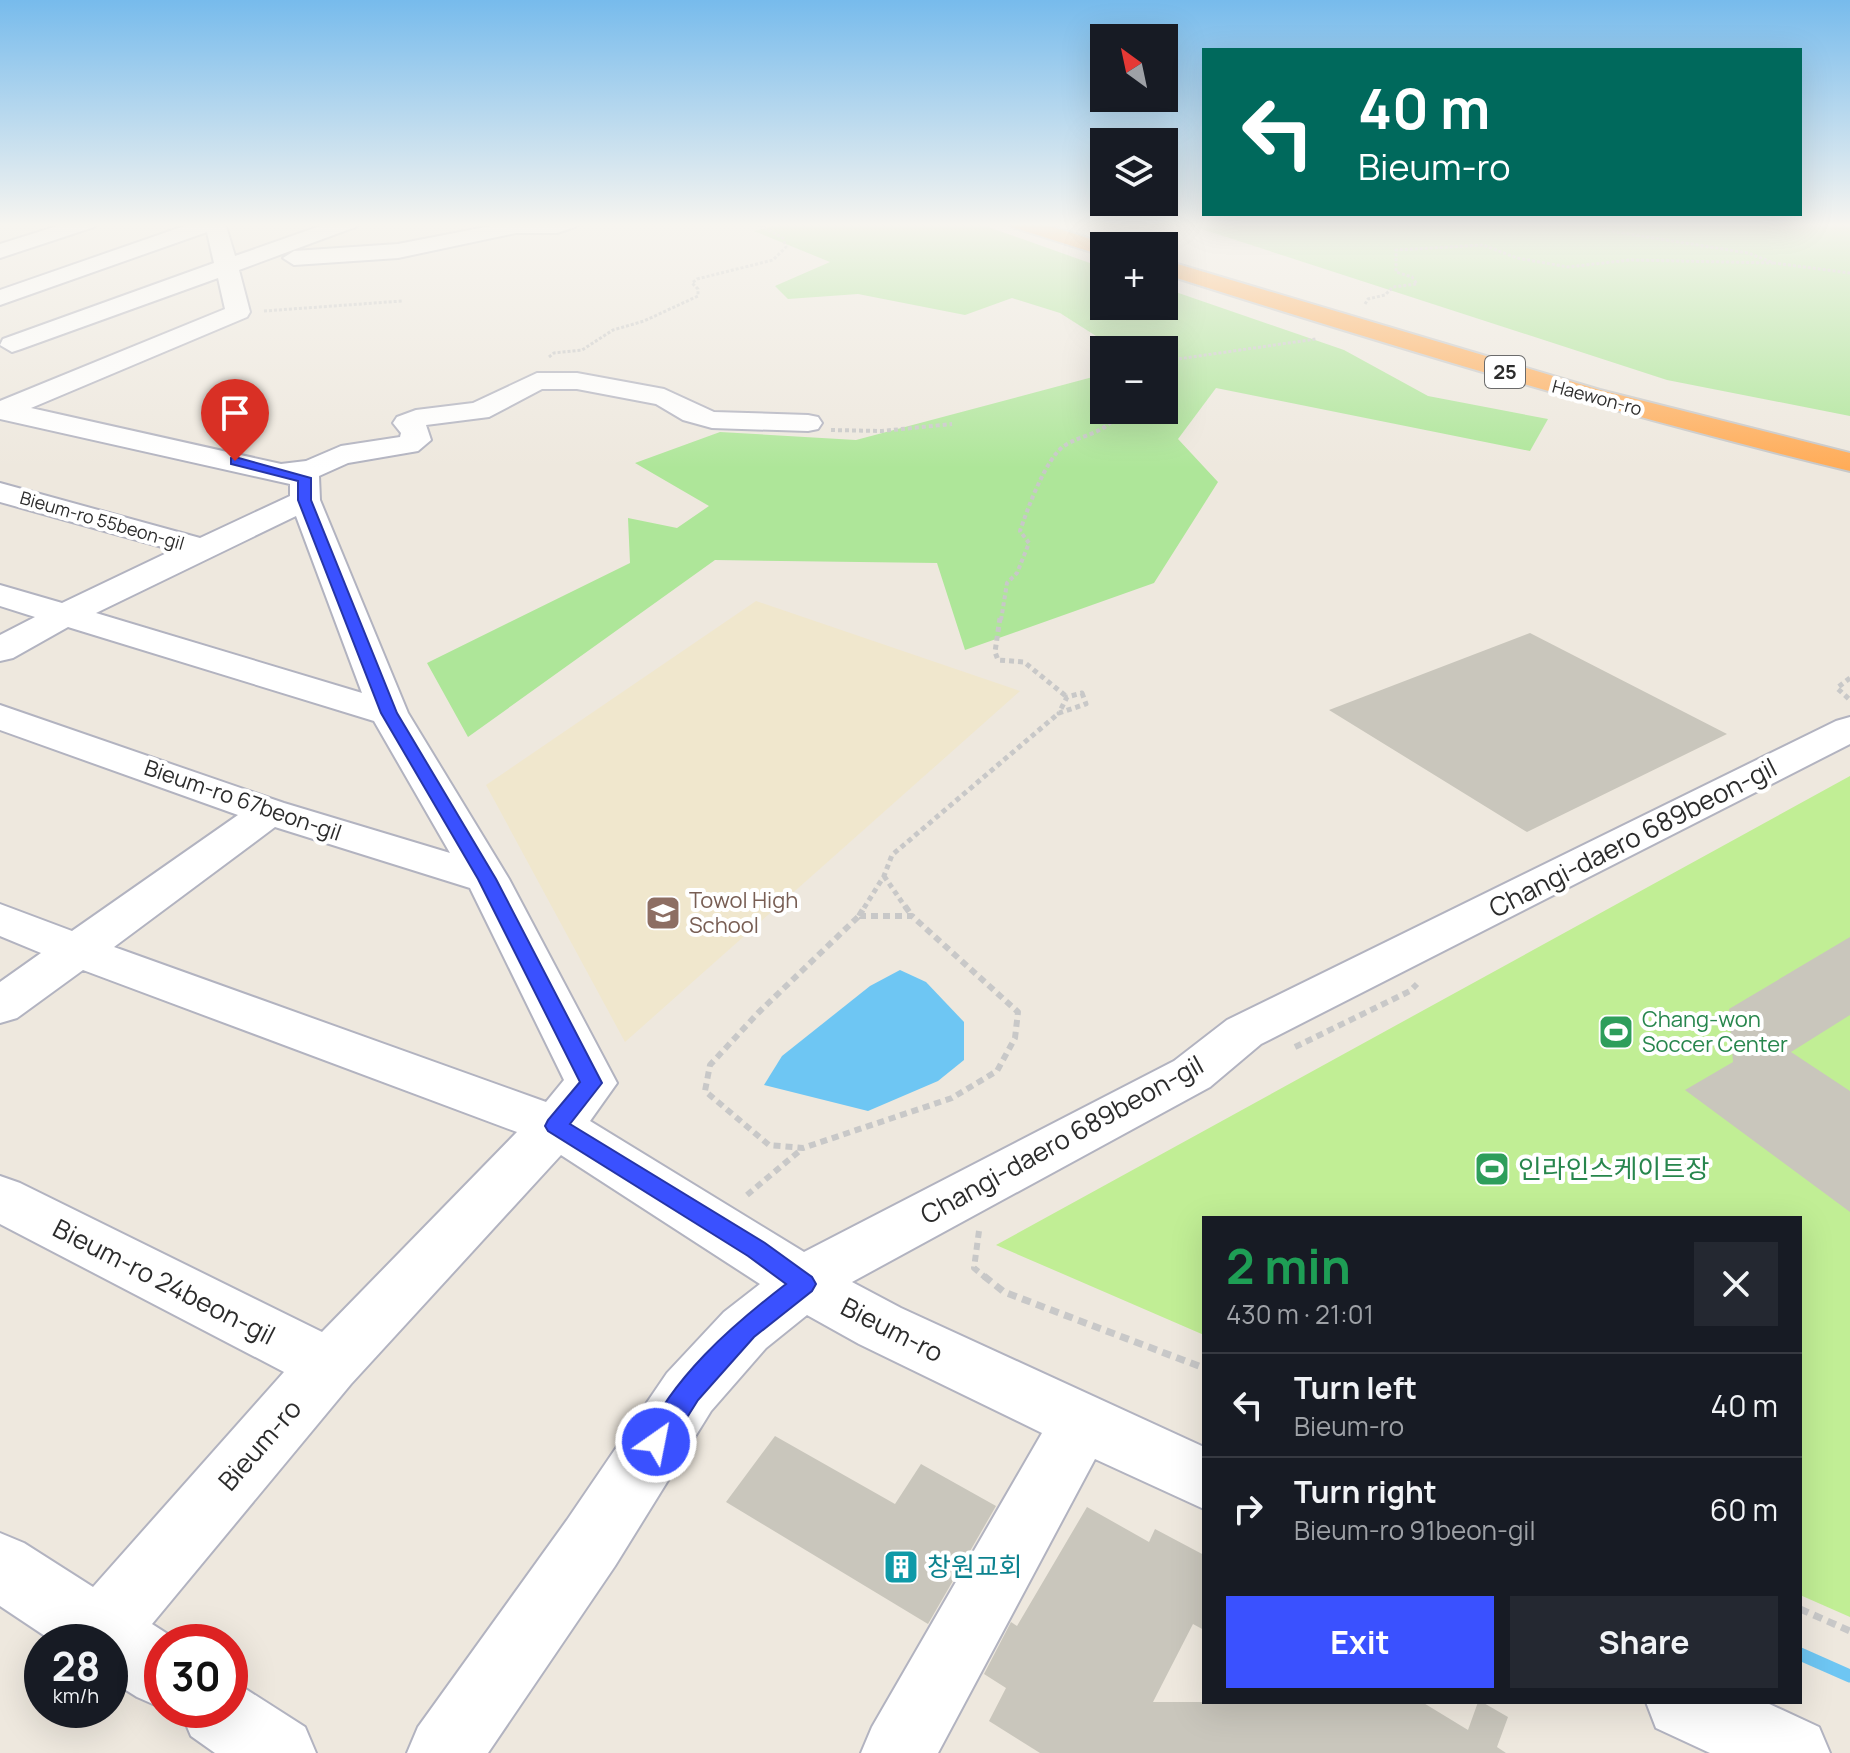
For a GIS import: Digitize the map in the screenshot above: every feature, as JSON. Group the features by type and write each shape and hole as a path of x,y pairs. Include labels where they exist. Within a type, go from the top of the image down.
{"highway":[{"name":"Haewon-ro","path":"1285,305 1478,365 1850,462"},
{"name":"Haewon-ro","path":"1310,305 1496,362 1773,436 1850,453"}],"street":[{"path":"6,343 113,305"},
{"path":"1,410 238,312 236,305"},
{"path":"6,343 108,366"},
{"path":"375,452 417,440 415,430 407,423 416,418 479,411 537,381 577,381 664,397 693,414 712,420 808,423"},
{"path":"1,410 300,480"},
{"path":"0,650 64,615 205,549 300,480 341,455 438,445"},
{"path":"300,480 389,713 487,879 591,1083 556,1126"},
{"name":"Bieum-ro 55beon-gil","path":"0,492 205,549"},
{"path":"0,595 389,713"},
{"name":"Bieum-ro 67beon-gil","path":"0,717 269,812 487,879"},
{"name":"Changi-daero 689beon-gil","path":"444,1753 591,1543 689,1392 745,1330 817,1273 1192,1074 1244,1032 1850,729"},
{"path":"0,1006 269,812"},
{"name":"Bieum-ro","path":"0,919 76,950 556,1126 757,1250 804,1284 880,1326 1202,1478"},
{"name":"Bieum-ro","path":"107,1624 329,1365 556,1126"},
{"name":"Bieum-ro 24beon-gil","path":"0,1198 329,1365"},
{"path":"913,1748 1082,1422"},
{"path":"0,1566 92,1624"},
{"path":"1686,1704 1793,1753"},
{"path":"243,1728 279,1753"}],"path":[{"path":"238,312 345,305"},
{"path":"546,360 554,353 582,350 613,330 644,321 679,305"},
{"path":"1178,360 1236,348 1320,338"},
{"path":"778,423 821,430 882,431 952,424"},
{"path":"1067,697 1024,662 998,660 995,652 1001,627 1000,611 1007,583 1017,573 1029,543 1020,531 1046,468 1061,447 1100,432 1109,424"},
{"path":"1850,678 1837,688 1850,700"},
{"path":"803,1148 769,1145 705,1091 710,1065 758,1013 859,916 884,876 892,855 1059,713 1086,704 1082,693 1067,697 1059,713"},
{"path":"747,1195 803,1148 952,1098 997,1071 1015,1038 1018,1012 912,916 884,876"},
{"path":"859,916 912,916"},
{"path":"1291,1049 1410,991 1426,974"},
{"path":"992,1223 978,1231 974,1268 1004,1292 1202,1367"},
{"path":"1802,1610 1850,1631"}],"shaded area":[{"name":"Towol High School","path":"756,601 1020,691 625,1042 486,785"}],"green space":[{"path":"913,305 993,305 965,315"},
{"path":"1034,305 1090,305 1090,320 1178,320 1178,305 1213,305 1344,350 1428,396 1548,419 1530,451 1216,388 1178,439 1218,482 1154,583 965,650 937,563 715,560 468,737 427,663 630,563 628,518 677,528 709,506 635,463 720,432 856,440 1090,378 1090,424 1178,424 1178,336 1096,336 1060,313"},
{"path":"1435,305 1850,305 1850,416 1667,380"},
{"name":"Chang-won Soccer Center","path":"1850,776 1850,1617 1802,1596 1802,1216 1202,1216 1202,1334 996,1245"}],"water":[{"path":"900,970 926,982 964,1022 964,1060 938,1081 868,1111 764,1085 782,1056 870,986"}],"building":[{"path":"1530,633 1727,734 1527,832 1329,710"},
{"path":"1850,937 1850,1015 1791,1052 1850,1091 1850,1212 1685,1090 1733,1062 1729,1009"},
{"name":"창원교회","path":"775,1436 895,1504 921,1464 996,1506 928,1624 726,1502"},
{"path":"1087,1507 1149,1542 1155,1529 1202,1554 1202,1629 1193,1624 1153,1702 1425,1704 1468,1730 1477,1704 1485,1704 1508,1717 1497,1747 1506,1753 1040,1753 989,1721 1006,1688 984,1674 1011,1622 1017,1626"}],"waterway":[{"path":"1802,1655 1850,1676"}],"place":[{"name":"Towol High School","path":"663,913"},
{"name":"Chang-won Soccer Center","path":"1616,1032"},
{"name":"인라인스케이트장","path":"1492,1169"},
{"name":"창원교회","path":"901,1567"}],"route":[{"path":"235,461 305,478 305,500 389,713 487,879 591,1083 556,1126 757,1250 804,1284 745,1330 689,1392 656,1442"}]}
